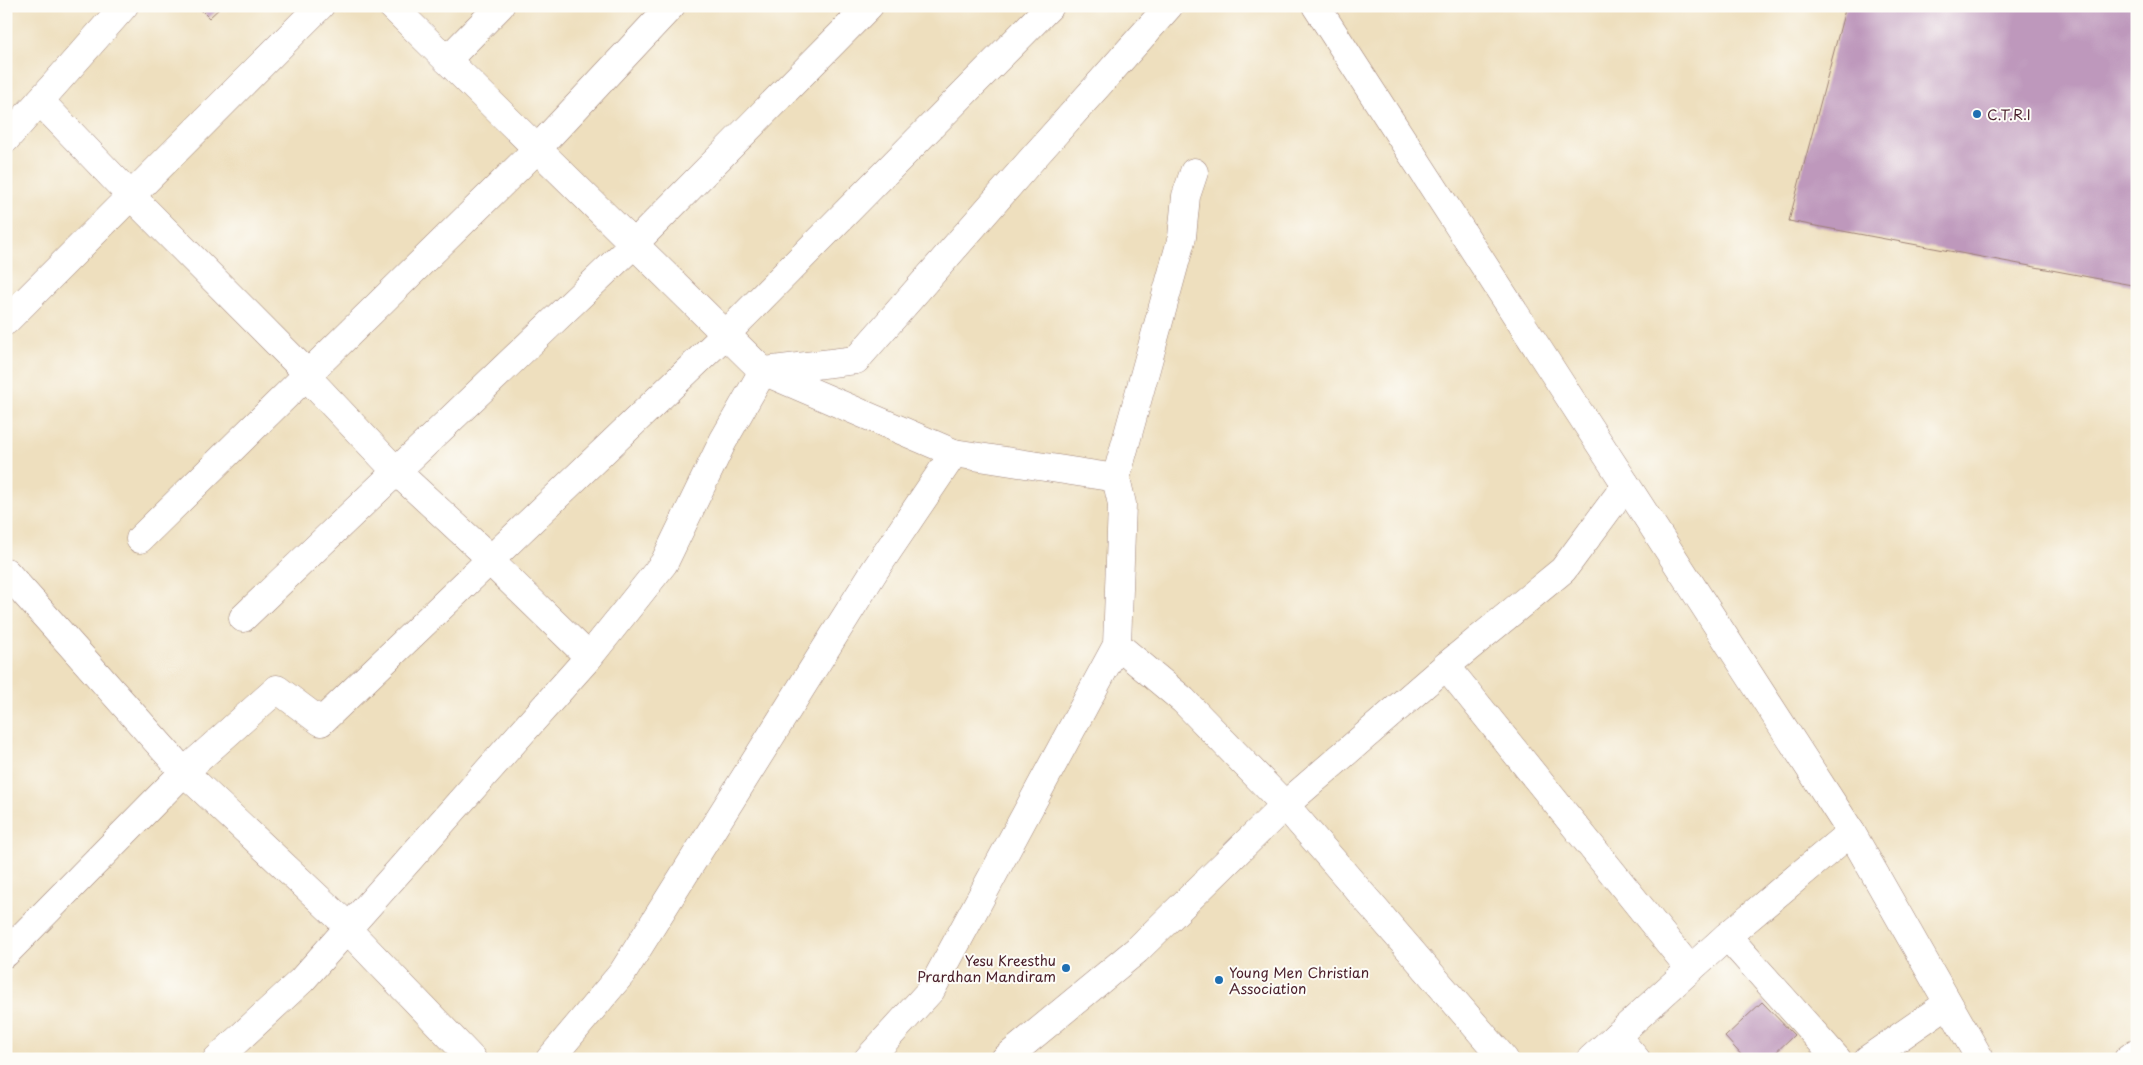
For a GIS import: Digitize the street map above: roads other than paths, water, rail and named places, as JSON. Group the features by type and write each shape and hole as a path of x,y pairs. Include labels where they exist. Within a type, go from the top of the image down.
{"street":[{"path":"6,139 124,6"},
{"path":"6,321 320,6"},
{"path":"392,6 763,371 954,453 1116,478"},
{"path":"447,60 500,6"},
{"path":"140,539 537,149 671,6"},
{"path":"243,618 634,244 869,6"},
{"path":"6,953 184,772 277,690 321,722 726,334 1050,6"},
{"path":"763,371 856,360 1169,6"},
{"path":"1316,6 1851,832 1947,1004 1980,1059"},
{"path":"40,101 131,196 307,373 306,376 396,471 490,558 489,560 589,657"},
{"path":"868,1059 931,990 1117,646 1122,504 1116,478 1182,237 1186,196 1194,172"},
{"path":"217,1059 302,980 348,929 589,657 664,563 723,441 763,371"},
{"path":"550,1059 623,972 875,570 954,453"},
{"path":"1005,1059 1137,950 1285,805 1446,666 1563,570 1626,485"},
{"path":"6,572 184,772 349,927 348,929 472,1059"},
{"path":"1117,646 1183,700 1285,805 1504,1059"},
{"path":"1446,666 1690,969"},
{"path":"1591,1059 1727,936 1851,832"},
{"path":"1727,936 1837,1059"},
{"path":"1868,1059 1947,1004"},
{"path":"1616,1036 1636,1059"},
{"path":"2128,1059 2137,1052"}],"place":[{"name":"C.T.R.I","path":"1977,114"},
{"name":"Yesu Kreesthu Prardhan Mandiram","path":"1066,968"},
{"name":"Young Men Christian Association","path":"1219,980"}]}
